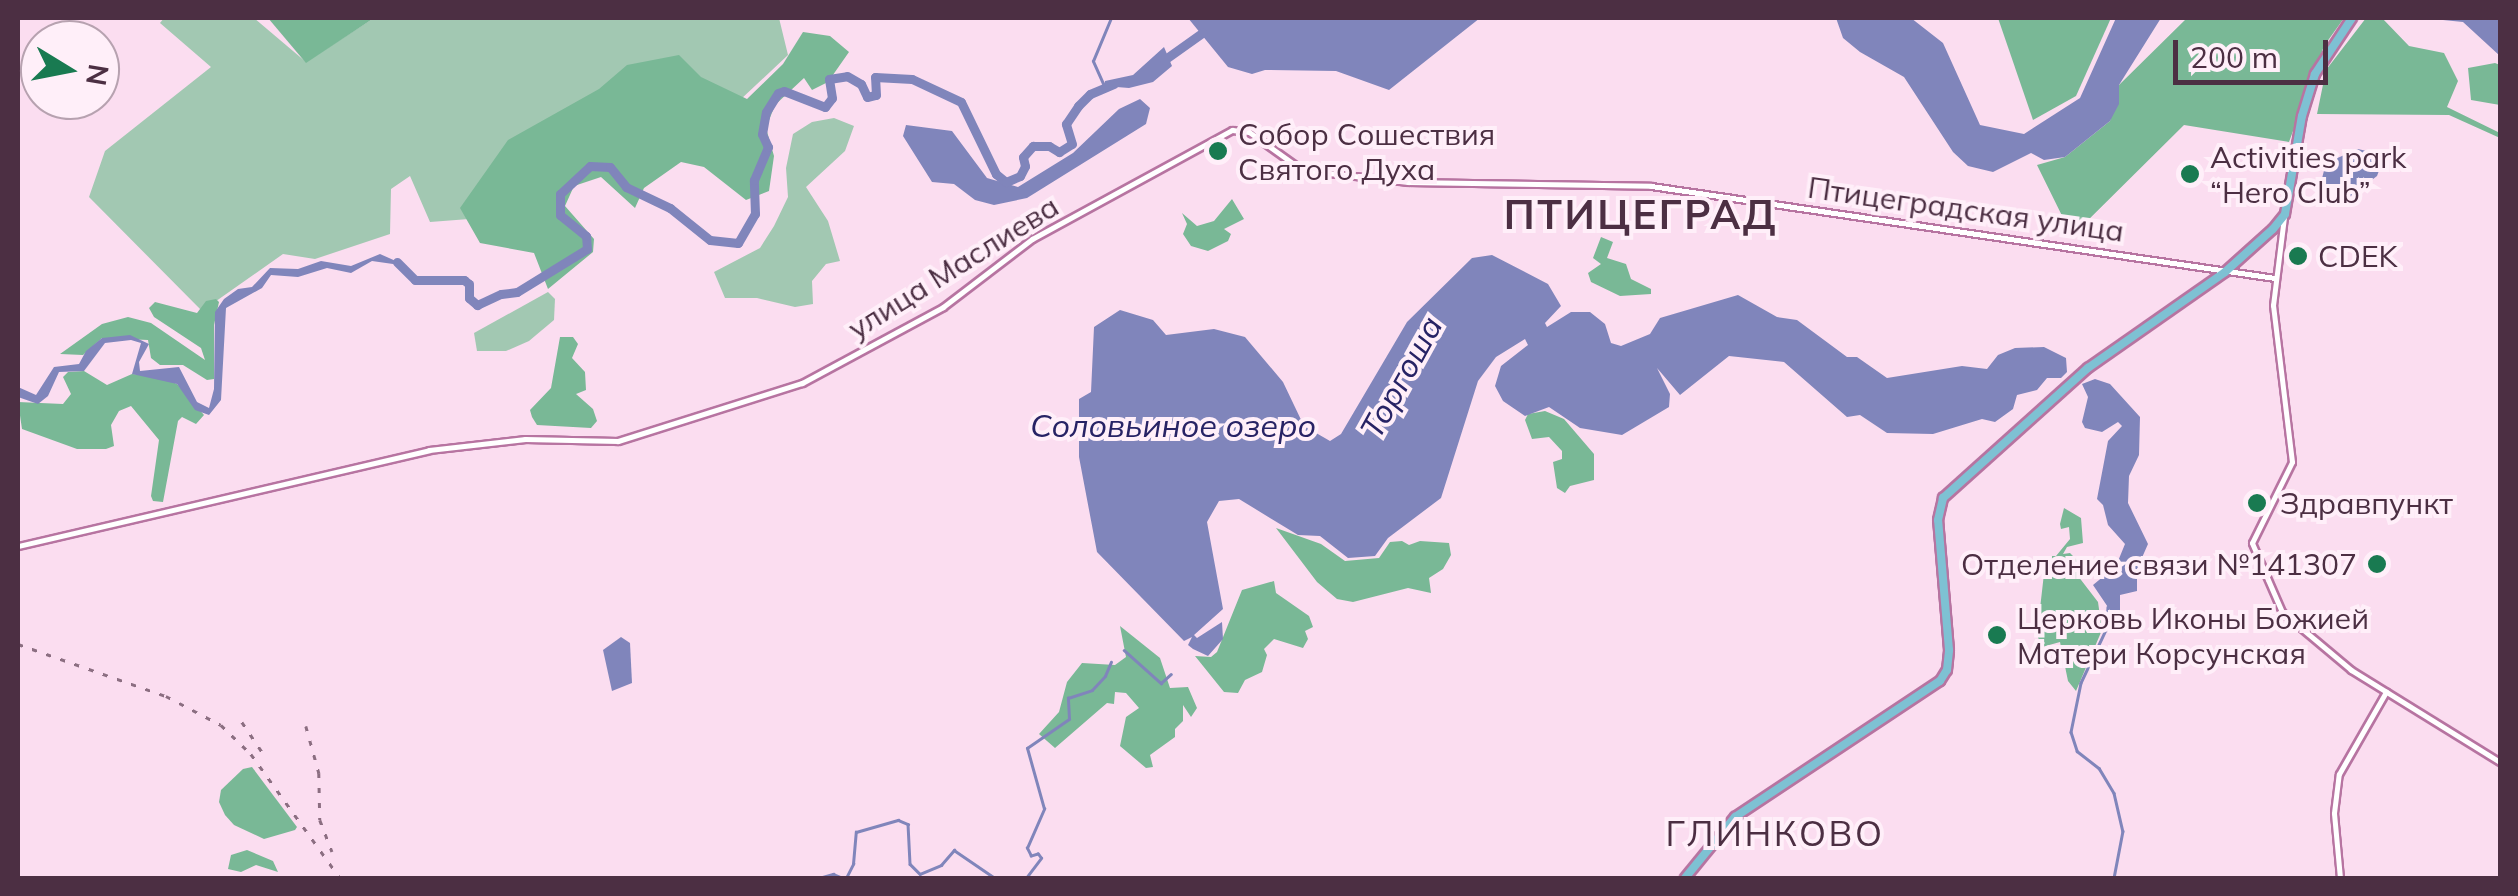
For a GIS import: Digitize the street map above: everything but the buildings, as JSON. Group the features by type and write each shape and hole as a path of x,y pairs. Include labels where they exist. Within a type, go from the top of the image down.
{"main road":[{"path":"1686,878 1735,817 1940,680 1947,670 1949,650 1938,520 1943,498 2088,368 2226,272 2285,214 2307,96 2315,74 2352,18"}],"street":[{"name":"Птицеградская улица","path":"1232,130 1249,132 1302,170 1408,182 1660,188 1966,229 2275,278"},
{"name":"улица Маслиева","path":"18,546 422,451 525,439 618,442 802,384 943,307 1032,238 1232,130"},
{"path":"2285,214 2273,305 2292,462 2252,543 2282,612 2331,655 2500,762"},
{"path":"2340,878 2334,813 2339,774 2386,692"}],"green space":[{"path":"164,18 254,18 306,62 374,18 779,18 788,55 740,100 469,219 430,222 410,176 391,189 390,234 315,259 283,254 202,311 89,197 105,151 211,67 160,23"},
{"path":"268,18 374,18 306,63"},
{"path":"1998,18 2111,18 2076,96 2033,120"},
{"path":"2187,18 2344,18 2324,46 2289,142 2184,125 2072,236 2037,165 2065,157 2110,121 2119,85"},
{"path":"2366,18 2382,18 2409,46 2444,53 2458,81 2447,107 2500,133 2500,138 2449,115 2317,114 2326,70"},
{"path":"803,32 830,36 849,52 828,82 812,90 804,78 775,105 766,128 774,156 769,191 746,200 704,167 681,162 644,188 635,208 601,177 574,186 565,206 594,239 593,252 548,289 534,253 480,243 460,208 508,140 599,89 627,65 679,55 701,77 747,99 783,64"},
{"path":"2500,65 2500,105 2471,100 2468,68"},
{"path":"834,118 854,126 845,151 806,187 828,221 840,261 826,264 812,281 813,304 795,307 757,298 725,298 714,272 760,248 774,226 788,197 786,168 793,134 812,122"},
{"path":"1232,199 1244,219 1224,229 1231,234 1228,241 1208,251 1191,246 1183,234 1187,224 1182,213 1197,226 1214,221"},
{"path":"1601,237 1613,242 1607,258 1626,264 1631,279 1651,289 1651,294 1620,296 1591,282 1588,273 1601,264 1593,258"},
{"path":"548,292 555,299 554,320 529,341 506,351 477,351 474,333"},
{"path":"206,301 219,302 214,325 214,379 207,380 183,365 160,365 151,358 148,340 102,338 83,355 60,354 102,324 128,317 151,323 205,360 201,348 154,317 149,308 155,302 197,313"},
{"path":"560,337 573,337 578,344 572,358 585,372 586,390 576,394 593,409 597,421 591,428 537,425 532,417 530,410 551,388"},
{"path":"84,371 107,385 132,374 159,376 177,384 204,415 196,424 182,417 178,421 163,502 153,501 151,496 159,440 131,406 119,411 111,425 114,446 106,449 77,449 22,429 18,402 63,404 71,394 63,377 68,372"},
{"path":"1545,411 1564,419 1594,454 1594,480 1570,486 1565,493 1557,488 1553,462 1562,459 1562,451 1549,437 1532,439 1525,420 1528,414"},
{"path":"2064,508 2081,518 2083,543 2067,547 2063,554 2070,553 2081,564 2078,576 2098,602 2102,630 2076,691 2068,681 2060,642 2042,647 2037,635 2046,556 2056,556 2070,539 2069,527 2061,529 2060,524"},
{"path":"1276,528 1321,544 1345,561 1379,558 1390,542 1402,541 1409,545 1420,541 1449,543 1451,555 1443,569 1429,578 1431,593 1408,588 1353,602 1337,599 1317,582"},
{"path":"1274,581 1276,593 1309,616 1313,627 1305,631 1308,639 1303,648 1274,639 1264,649 1267,655 1262,672 1245,680 1238,693 1224,692 1195,656 1211,657 1217,652 1242,590"},
{"path":"1120,626 1160,658 1170,688 1188,687 1197,708 1191,717 1183,705 1183,721 1175,729 1175,737 1150,755 1153,767 1146,768 1120,746 1126,717 1139,708 1126,693 1115,692 1114,704 1107,703 1055,748 1039,734 1059,712 1067,682 1082,663 1115,665 1126,657"},
{"path":"252,767 297,827 295,830 264,839 234,825 225,815 219,802 221,790 243,769"},
{"path":"247,850 273,861 278,872 256,865 241,872 228,869 231,855"}],"water":[{"path":"1188,18 1480,18 1389,90 1336,71 1265,70 1252,74 1228,67"},
{"path":"1836,18 1911,18 1943,43 1980,125 2024,134 2080,98 2116,18 2161,18 2119,85 2119,104 2110,121 2065,157 2044,160 2031,153 1993,172 1968,166 1953,152 1904,77 1843,38"},
{"path":"2423,18 2500,18 2500,56 2463,22"},
{"path":"1164,47 1172,66 1153,82 1129,88 1104,86 1105,81 1133,75"},
{"path":"1140,99 1150,108 1146,124 1027,198 994,205 975,200 954,184 932,182 903,136 906,125 952,131 987,178 1018,187 1073,153 1119,109"},
{"path":"2358,149 2375,153 2380,168 2377,176 2339,205 2327,202 2320,186 2326,163"},
{"path":"380,254 407,266 372,261 351,273 327,268 298,277 271,275 262,288 226,308 221,400 209,415 195,410 177,384 132,374 141,343 131,340 105,343 84,371 59,372 48,396 38,404 18,397 18,387 36,395 54,367 79,364 86,351 102,338 130,335 149,344 139,362 140,371 179,367 197,402 209,408 214,389 215,312 224,299 238,289 252,287 270,268 298,269 321,261 351,266"},
{"name":"Соловьиное озеро","path":"1492,255 1548,284 1561,306 1545,323 1547,327 1571,312 1590,312 1605,324 1611,343 1621,346 1650,334 1660,318 1738,295 1777,317 1797,320 1847,357 1857,357 1887,378 1962,366 1987,369 1998,355 2015,348 2044,347 2066,358 2067,372 2061,378 2047,378 2037,390 2017,395 2013,409 1995,422 1982,419 1933,434 1887,433 1860,415 1847,417 1784,362 1729,356 1680,395 1657,368 1670,394 1669,407 1622,435 1580,428 1549,407 1525,416 1503,401 1495,386 1501,366 1528,345 1525,339 1496,357 1478,381 1441,498 1388,538 1375,556 1348,558 1320,536 1298,535 1239,499 1219,501 1207,522 1223,609 1194,635 1197,638 1222,622 1223,639 1208,656 1193,649 1188,645 1192,637 1184,641 1097,552 1079,457 1079,399 1091,392 1094,327 1120,310 1153,320 1166,335 1214,329 1245,337 1283,382 1304,426 1330,441 1341,434 1407,322 1472,258"},
{"path":"2095,379 2110,384 2140,417 2139,455 2129,476 2128,503 2148,544 2137,569 2137,591 2120,595 2120,618 2116,619 2093,585 2116,566 2125,544 2108,525 2103,505 2097,499 2108,441 2122,426 2118,422 2102,432 2085,428 2082,422 2088,397 2082,384"},
{"path":"621,637 630,643 632,683 612,691 603,650"}],"waterway":[{"path":"1104,86 1093,61 1111,18"},
{"path":"1164,60 1202,33"},
{"path":"397,262 415,280 464,280 469,284 469,298 477,305 501,294 517,292 587,249 586,236 560,215 560,194 590,166 610,167 626,187 670,208 710,240 738,243 755,214 754,180 768,147 762,134 766,112 778,93 784,91 825,107 832,98 829,79 847,76 861,84 867,97 876,95 875,77 912,79 961,102 996,174 1006,182 1020,176 1025,166 1023,157 1033,146 1049,146 1059,152 1072,144 1066,124 1078,106 1090,94 1114,84"},
{"name":"Торгоша","path":"2108,607 2107,628 2081,683 2071,732 2077,751 2099,768 2114,793 2123,831 2114,878"},
{"name":"Торгоша","path":"1124,650 1161,683 1171,674"},
{"name":"Торгоша","path":"1026,878 1041,858 1038,854 1031,856 1027,848 1044,809 1027,748 1069,719 1068,698 1092,690 1111,662"},
{"name":"Торгоша","path":"846,878 853,864 856,832 898,820 908,824 910,864 920,874 941,865 954,850 995,878"},
{"name":"Торгоша","path":"819,878 833,874 843,878"}],"railway":[{"path":"18,644 166,696 221,725 251,754 340,878"},
{"path":"242,722 264,755"},
{"path":"306,726 319,773 320,820 332,852"}],"place":[{"name":"Собор Сошествия Святого Духа","path":"1218,151"},
{"name":"Activities park “Hero Club”","path":"2190,174"},
{"name":"CDEK","path":"2298,256"},
{"name":"Здравпункт","path":"2257,503"},
{"name":"Отделение связи №141307","path":"2377,564"},
{"name":"Церковь Иконы Божией Матери Корсунская","path":"1997,635"}],"district":[{"name":"ПТИЦЕГРАД","path":"1641,214"},
{"name":"ГЛИНКОВО","path":"1775,833"}]}
